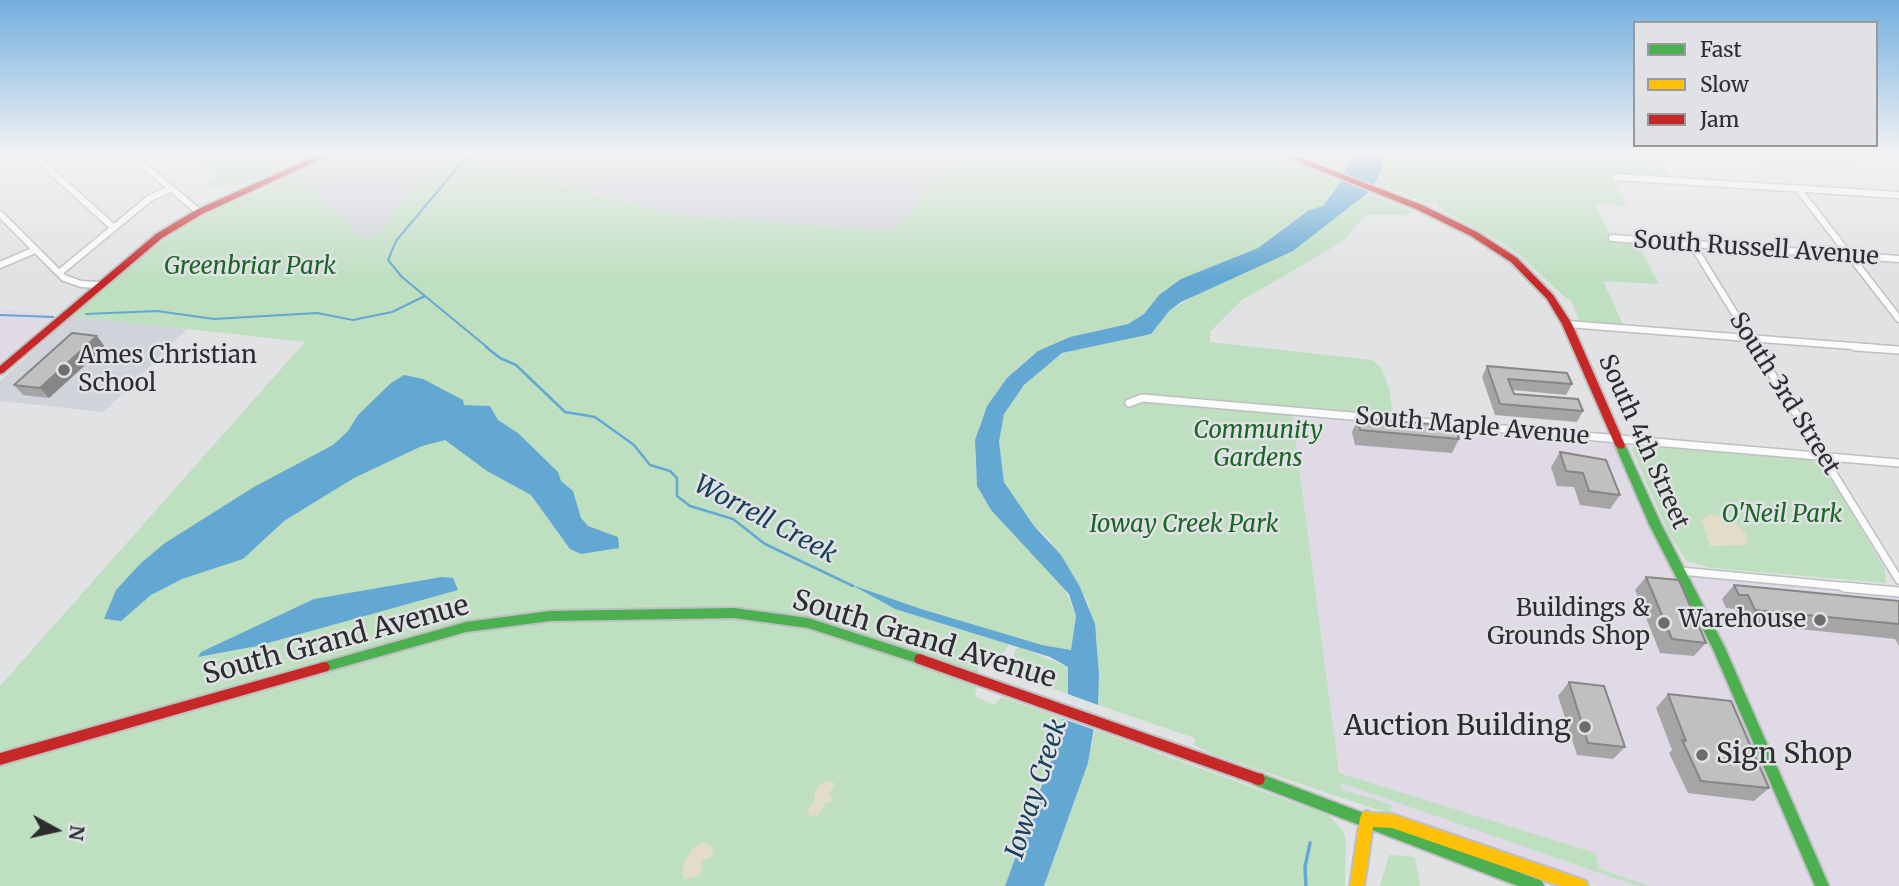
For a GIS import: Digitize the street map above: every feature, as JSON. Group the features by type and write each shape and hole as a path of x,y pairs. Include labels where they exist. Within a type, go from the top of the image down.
{"main road":[{"path":"0,371 146,245 199,212 236,195"},
{"name":"South 4th Street","path":"1388,195 1451,221 1493,245 1538,283 1567,324 1655,524 1719,648 1822,886"},
{"name":"South Grand Avenue","path":"0,759 415,639 491,623 551,616 683,611 754,614 808,623 983,679 1369,819 1391,832 1537,886"},
{"path":"1357,886 1369,819"},
{"name":"South Grand Avenue","path":"1369,819 1392,821 1581,886"}],"street":[{"path":"78,195 114,228"},
{"path":"59,274 157,195"},
{"path":"177,195 199,212"},
{"path":"1802,195 1899,319"},
{"path":"0,214 59,274 80,285 99,285"},
{"name":"South Russell Avenue","path":"1612,238 1899,259"},
{"name":"South 3rd Street","path":"1692,244 1899,580"},
{"path":"0,265 35,250"},
{"path":"1567,324 1899,350"},
{"name":"South Maple Avenue","path":"1129,403 1142,398 1899,463"},
{"path":"1680,571 1899,592"}],"shaded area":[{"path":"271,195 431,195 368,271"},
{"path":"603,195 924,195 894,231 671,214"},
{"path":"0,309 55,315 0,363"},
{"path":"72,316 187,329 104,412 0,401 0,381"},
{"path":"1292,416 1618,439 1680,571 1899,592 1899,886 1598,886 1342,797"}],"green space":[{"name":"Greenbriar Park","path":"249,195 315,195 365,239 376,235 409,195 602,195 671,214 894,231 924,195 1331,195 1323,206 1308,210 1258,248 1181,279 1159,295 1144,314 1128,324 1070,337 1038,351 1015,370 987,407 980,423 975,453 977,486 991,510 1063,584 1076,616 1071,650 982,636 1009,644 1005,651 979,663 975,696 994,705 1002,697 1064,719 1005,886 0,886 0,686 305,342 72,316 133,263 184,226"},
{"name":"Ioway Creek Park","path":"1364,195 1373,195 1414,211 1407,215 1366,215 1347,237 1330,249 1242,300 1210,332 1210,342 1372,360 1381,368 1389,388 1393,414 1390,417 1292,413 1339,773 1595,853 1599,869 1649,886 1637,886 1341,783 1341,789 1392,805 1390,814 1212,754 1194,745 1195,738 1098,705 1097,642 1088,602 1048,538 1034,526 1004,482 999,442 1004,414 1012,398 1048,362 1062,353 1121,340 1199,293 1293,251"},
{"path":"1406,195 1621,195 1627,206 1594,204 1612,238 1635,240 1659,284 1603,281 1623,325 1580,322 1570,299 1519,254 1438,208 1439,204 1434,201 1428,204"},
{"name":"O'Neil Park","path":"1636,444 1812,460 1826,471 1885,569 1886,583 1711,568 1687,561 1670,536 1632,450"},
{"path":"1019,647 1068,667 1068,694 1011,674 1015,650"},
{"path":"1095,730 1328,815 1343,831 1346,840 1345,886 1044,886 1088,763"},
{"path":"1389,855 1415,857 1420,886 1380,886"}],"sand":[{"path":"1710,514 1729,519 1739,526 1746,534 1747,545 1710,546 1701,520"},
{"path":"828,781 835,783 829,794 834,801 825,803 819,815 810,816 807,810 814,801 818,785"},
{"path":"704,842 712,847 713,855 701,862 702,871 699,876 685,879 682,873 685,860 694,847"}],"water":[{"name":"Ioway Creek","path":"1331,195 1364,195 1293,251 1181,302 1169,311 1151,334 1062,353 1024,385 1004,414 999,442 1004,482 1034,526 1061,555 1080,587 1095,624 1099,674 1098,704 1088,763 1044,886 1005,886 1058,741 1068,694 1068,667 1050,657 895,609 852,585 921,609 1042,645 1071,650 1076,616 1069,594 991,510 977,486 975,440 987,406 1007,378 1038,351 1070,337 1128,324 1144,314 1159,295 1181,279 1258,248 1309,210 1323,206"},
{"path":"404,375 423,379 463,400 464,405 490,406 498,420 518,433 558,472 561,481 573,491 581,518 588,526 618,537 619,548 581,554 570,549 531,495 487,471 445,440 422,446 354,478 284,521 243,559 182,579 151,595 121,621 104,619 116,590 141,563 165,543 254,487 333,445 348,431 358,415 391,383"},
{"path":"442,577 453,578 458,590 257,646 198,657 201,652 314,599"}],"pier":[{"path":"1065,693 1101,706 1098,731 1060,718"}],"building":[{"path":"72,333 97,336 40,388 14,385"},
{"path":"1487,366 1567,373 1572,384 1508,379 1514,394 1578,399 1583,411 1500,404"},
{"path":"1358,418 1455,426 1459,439 1360,430"},
{"path":"1560,452 1606,460 1620,495 1589,491 1583,473 1566,471"},
{"path":"1646,577 1679,580 1706,643 1672,639"},
{"path":"1734,585 1899,601 1899,624 1755,610 1748,595 1739,595"},
{"path":"1569,682 1604,686 1625,747 1588,743"},
{"path":"1668,694 1731,701 1769,788 1701,781 1682,740 1686,741"}],"waterway":[{"name":"Worrell Creek","path":"434,195 396,241 388,260 402,277 488,348"},
{"path":"86,314 157,311 214,319 317,313 353,320 392,312 425,296"},
{"path":"0,315 53,317"},
{"name":"Worrell Creek","path":"486,347 500,358 516,365 565,412 595,417 634,445 650,465 670,471 677,478 677,496 690,506 733,519 765,544 853,586"},
{"path":"1306,886 1305,867 1310,843"}],"traffic: fast":[{"path":"1620,445 1655,524 1719,648 1822,886"},
{"path":"324,667 466,627 550,616 734,613 808,623 920,659"},
{"path":"1258,779 1537,886"}],"traffic: slow":[{"path":"1357,886 1367,818"},
{"path":"1372,820 1392,821 1581,886"}],"traffic: jam":[{"path":"0,371 159,236 199,212 236,195"},
{"path":"1389,195 1474,234 1514,260 1550,297 1567,324 1620,445"},
{"path":"920,659 1258,779"},
{"path":"0,759 324,667"}],"place":[{"name":"Ames Christian School","path":"64,370"},
{"name":"Warehouse","path":"1820,620"},
{"name":"Buildings & Grounds Shop","path":"1664,623"},
{"name":"Auction Building","path":"1585,727"},
{"name":"Sign Shop","path":"1702,755"}],"park label":[{"name":"Community Gardens","path":"1258,445"}]}
